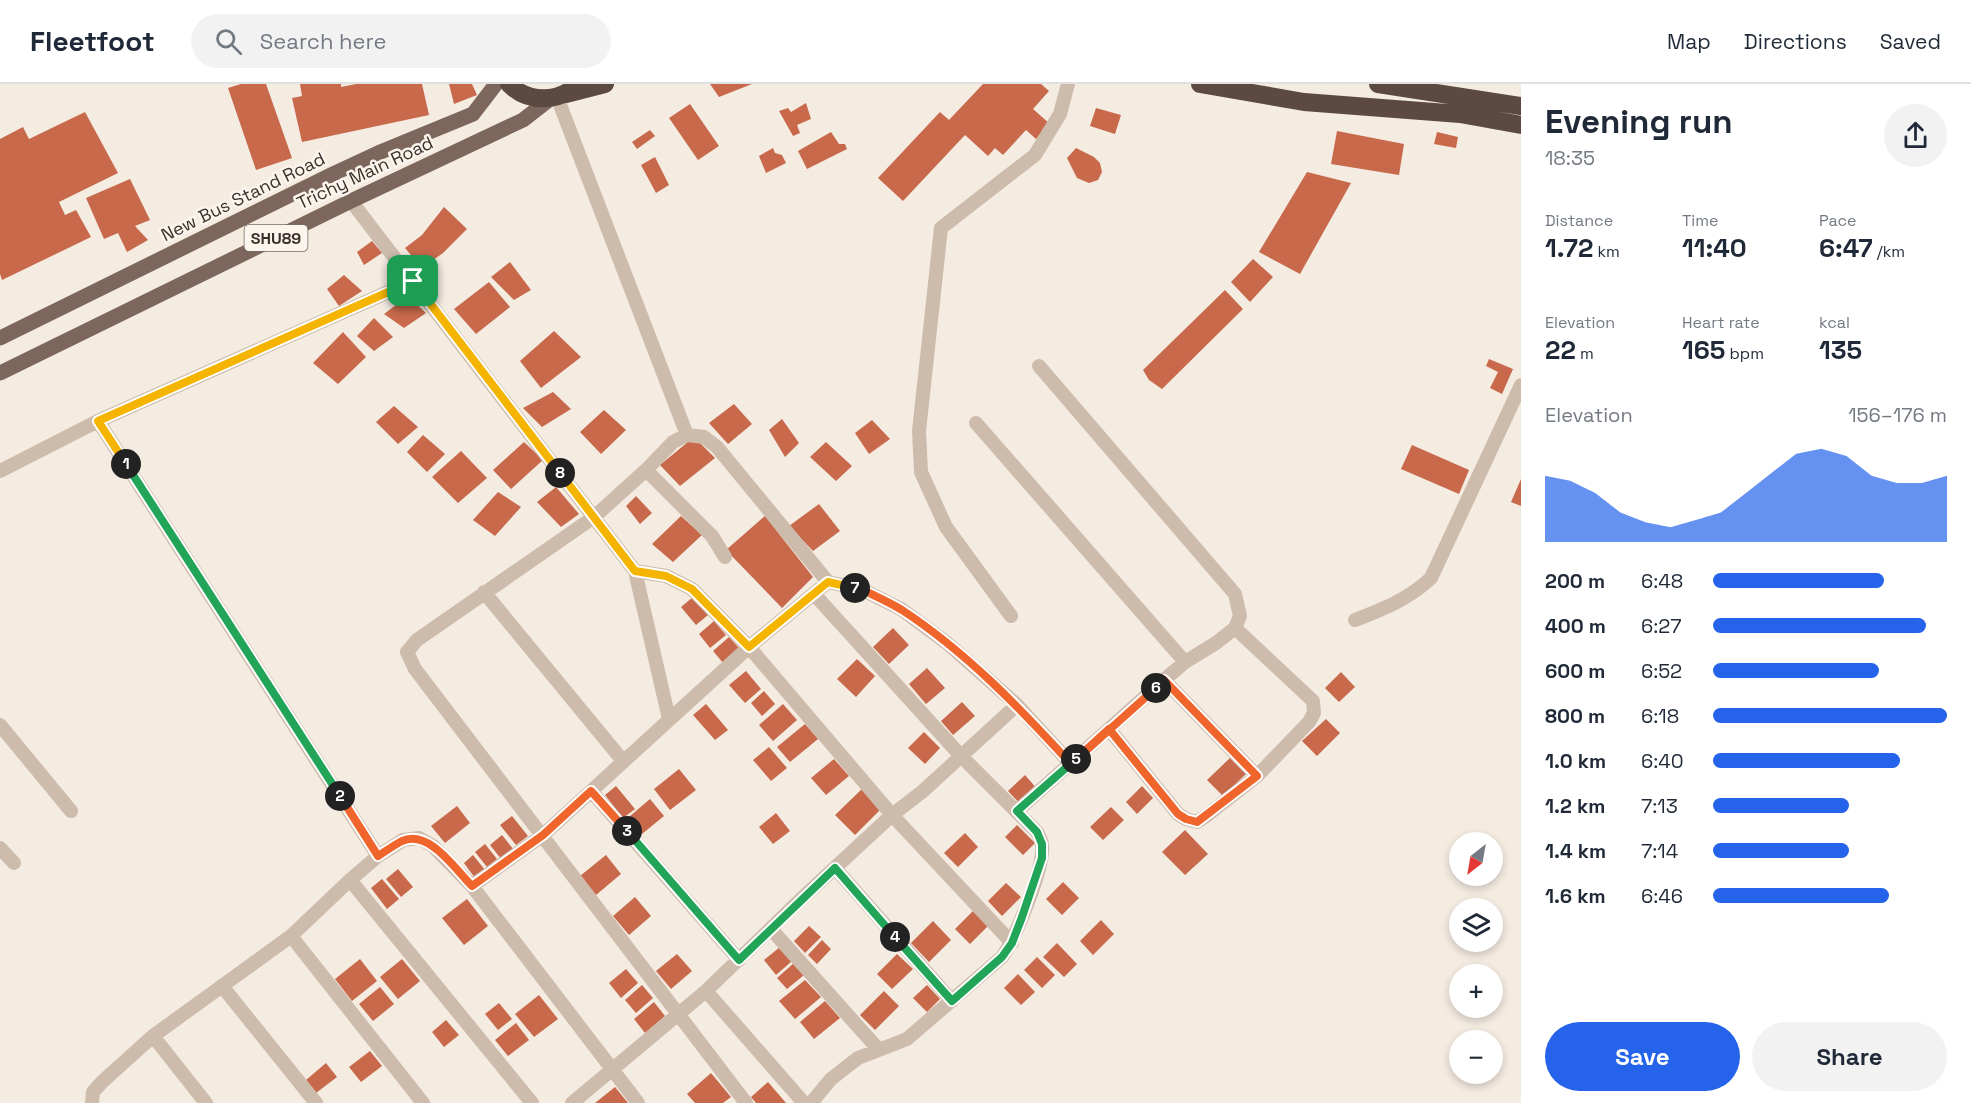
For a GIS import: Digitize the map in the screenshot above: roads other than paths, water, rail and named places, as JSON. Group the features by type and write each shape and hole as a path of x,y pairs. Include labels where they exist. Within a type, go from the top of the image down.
{"highway":[{"path":"509,84 523,94 536,98 557,97 605,84"},
{"path":"557,97 578,84"},
{"path":"1200,84 1304,102 1460,114 1521,125"},
{"path":"1378,84 1521,106"}],"main road":[{"name":"New Bus Stand Road","path":"0,338 367,158 473,114 496,84"},
{"name":"Trichy Main Road","path":"0,374 351,201 524,120 557,97"}],"street":[{"path":"1011,616 945,527 921,472 919,431 921,407 941,228 1035,155 1060,114 1068,84"},
{"path":"557,97 687,435"},
{"path":"351,201 635,571 669,719"},
{"path":"0,471 98,421 413,281"},
{"path":"1017,811 1185,662 1235,628 1240,616 1235,594 1039,366"},
{"path":"1354,620 1394,604 1417,591 1431,578 1521,385"},
{"path":"98,421 378,856"},
{"path":"976,423 1185,662"},
{"path":"746,1103 415,669 408,652 417,640 594,517 673,442 687,435 704,437 717,447 828,582 861,589 901,609 947,643 1017,705 1071,764"},
{"path":"646,470 712,536 725,556"},
{"path":"635,571 666,576 692,589 749,647 892,815 1012,943"},
{"path":"472,886 543,835 749,647 828,582"},
{"path":"484,592 624,761"},
{"path":"811,1103 831,1079 858,1058 907,1039 1002,957 1012,943 1042,858 1042,844 1037,832 961,756 814,594"},
{"path":"1109,729 1178,814 1186,819 1197,822 1257,776 1309,722 1314,713 1313,702 1235,628"},
{"path":"1164,680 1257,776"},
{"path":"572,1103 706,991 892,815 923,791 1017,705"},
{"path":"0,725 71,811"},
{"path":"591,791 739,960"},
{"path":"92,1103 93,1092 102,1082 153,1036 291,936 378,856 403,840 419,838 433,846 472,886 638,1103"},
{"path":"0,848 14,862"},
{"path":"835,868 952,1001"},
{"path":"350,880 532,1103"},
{"path":"771,929 879,1050"},
{"path":"291,936 423,1103"},
{"path":"222,986 316,1103"},
{"path":"706,991 804,1103"},
{"path":"153,1036 206,1103"}]}
